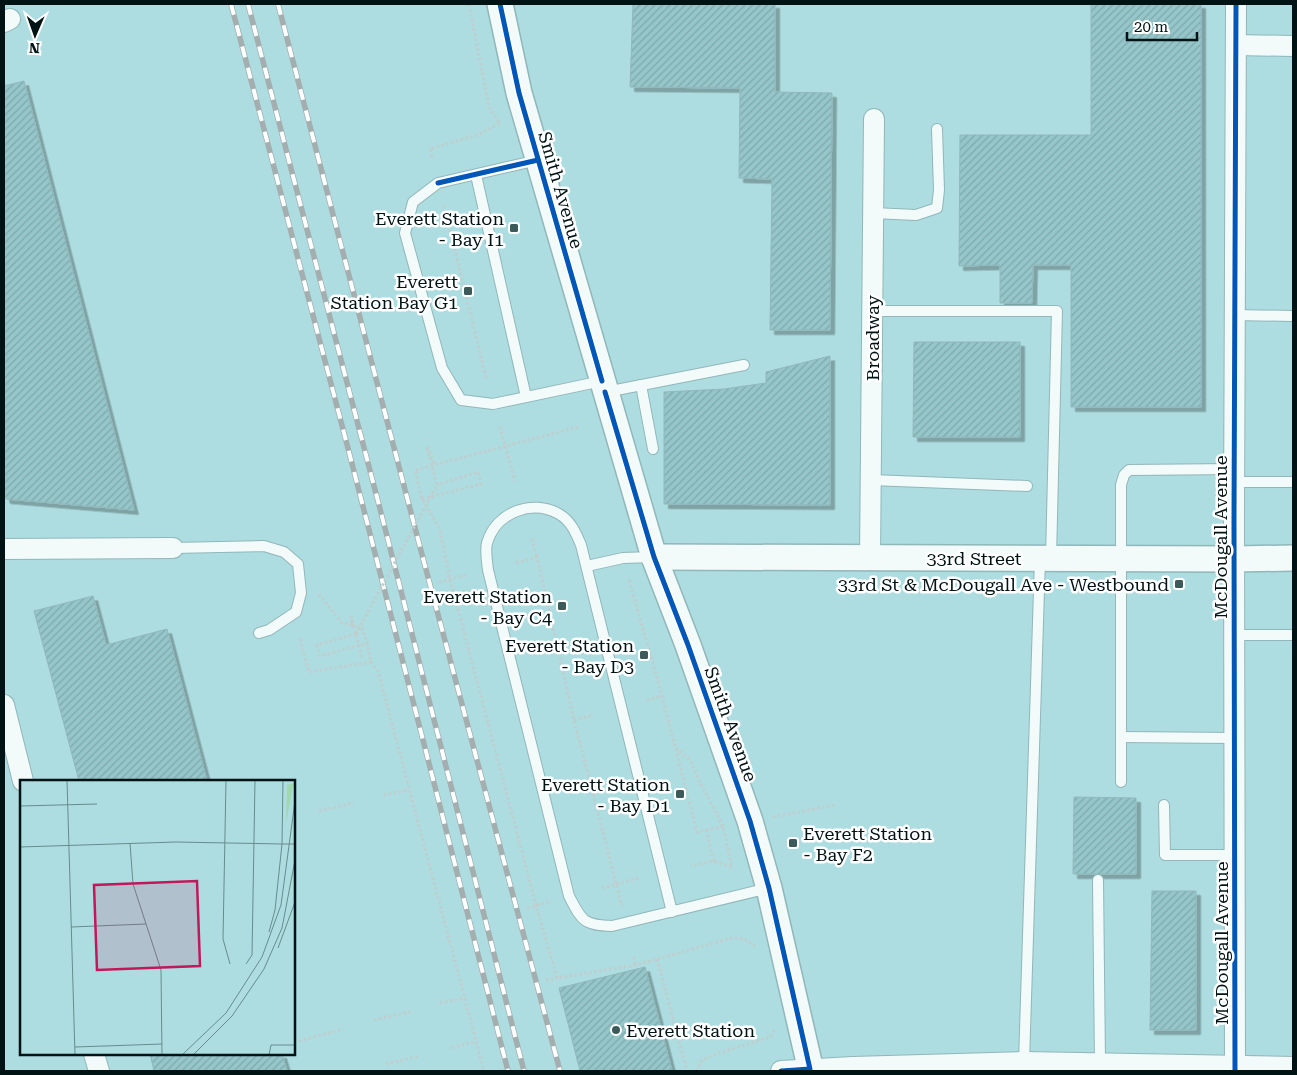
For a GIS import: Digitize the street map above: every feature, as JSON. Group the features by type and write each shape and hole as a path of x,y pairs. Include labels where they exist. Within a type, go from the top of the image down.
{"street":[{"name":"Smith Avenue","path":"500,4 519,93 654,557 688,645 750,821 770,888 810,1070"},
{"name":"McDougall Avenue","path":"1235,1068 1234,316 1236,4"},
{"path":"1236,45 1293,46"},
{"name":"Broadway","path":"870,558 874,119"},
{"path":"4,549 173,548"},
{"name":"33rd Street","path":"654,557 1293,558"},
{"path":"4,705 23,780"},
{"path":"94,1055 98,1071"},
{"path":"781,1071 1024,1062 1045,1067 1100,1064 1235,1068 1293,1067"}],"lane":[{"path":"873,213 916,215 937,208 939,190 937,129"},
{"path":"538,160 438,183 413,202 404,233 442,368 461,400 493,404 526,397 604,387 640,385 744,365"},
{"path":"476,175 526,397"},
{"path":"872,311 1057,311 1024,1062"},
{"path":"1234,316 1293,316"},
{"path":"640,385 653,449"},
{"path":"1121,782 1121,485 1124,475 1130,470 1234,475 1293,482"},
{"path":"871,480 1027,486"},
{"path":"672,912 587,566 575,529 560,514 541,507 522,508 504,517 492,532 487,545 488,570 569,896 579,916 592,925 612,926 672,912 770,888"},
{"path":"173,548 264,546 284,552 298,564 301,593 296,612 269,630 259,633"},
{"path":"587,566 622,558 654,557"},
{"path":"1234,635 1293,635"},
{"path":"1121,737 1234,738"},
{"path":"1164,805 1165,855 1235,855"},
{"path":"1098,880 1100,1064"}],"path":[{"path":"432,157 430,149 477,135 500,123 489,107 469,4"},
{"path":"444,205 486,378"},
{"path":"500,427 515,482"},
{"path":"557,978 536,906 450,579 439,527 422,499 415,470 578,428"},
{"path":"435,466 427,447 437,484"},
{"path":"367,643 320,656 317,645 356,634 437,484 478,472 481,484 422,499"},
{"path":"532,539 574,720 622,906"},
{"path":"516,563 537,557"},
{"path":"439,582 467,575"},
{"path":"629,580 662,696 697,832 730,825"},
{"path":"319,594 342,623 362,628 371,662 378,671 484,1071"},
{"path":"352,625 351,616 362,657"},
{"path":"300,639 309,672 371,662"},
{"path":"648,700 662,696"},
{"path":"574,720 594,715"},
{"path":"675,747 691,761 723,826 732,867 714,860 691,866"},
{"path":"384,795 408,790"},
{"path":"319,812 354,803"},
{"path":"772,817 834,805"},
{"path":"706,830 714,860"},
{"path":"602,888 639,878"},
{"path":"527,908 551,901"},
{"path":"546,980 636,965 732,938 742,938 749,941 760,951"},
{"path":"634,957 636,965"},
{"path":"658,959 686,1071"},
{"path":"440,1003 464,998"},
{"path":"374,1020 410,1012"},
{"path":"696,1071 702,1060 719,1052 770,1037 776,1026"},
{"path":"299,1041 343,1029"},
{"path":"452,1048 476,1041"},
{"path":"386,1064 418,1056"}],"building":[{"path":"633,4 775,4 775,92 832,93 830,330 770,330 772,179 739,178 740,88 630,87"},
{"path":"1091,4 1201,4 1201,407 1071,407 1071,265 1033,265 1032,303 1000,303 1000,265 959,266 960,135 1091,135"},
{"path":"24,81 134,510 6,499 4,492 4,86"},
{"path":"914,342 1020,342 1020,437 913,437"},
{"path":"830,356 830,505 664,504 664,392 724,389 766,383 766,372"},
{"path":"93,596 106,645 167,629 207,780 79,780 34,611"},
{"path":"1074,797 1136,798 1136,874 1073,874"},
{"path":"1152,891 1196,891 1196,1030 1150,1030"},
{"name":"Everett Station","path":"645,967 672,1071 580,1071 559,988"},
{"path":"150,1055 282,1055 287,1071 154,1071"}],"railway":[{"path":"231,4 349,452 508,1071"},
{"path":"248,4 524,1071"},
{"path":"278,4 560,1071"}],"cycle path":[{"path":"500,4 519,93 602,381"},
{"path":"1235,1071 1234,522 1236,4"},
{"path":"438,183 538,160"},
{"path":"605,392 654,557 688,645 750,821 769,888 810,1069 781,1071"}],"place":[{"name":"Everett Station - Bay I1","path":"514,228"},
{"name":"Everett Station Bay G1","path":"468,291"},
{"name":"33rd St & McDougall Ave - Westbound","path":"1179,584"},
{"name":"Everett Station - Bay C4","path":"562,606"},
{"name":"Everett Station - Bay D3","path":"644,655"},
{"name":"Everett Station - Bay D1","path":"680,794"},
{"name":"Everett Station - Bay F2","path":"793,843"},
{"name":"Everett Station","path":"616,1030"}]}
